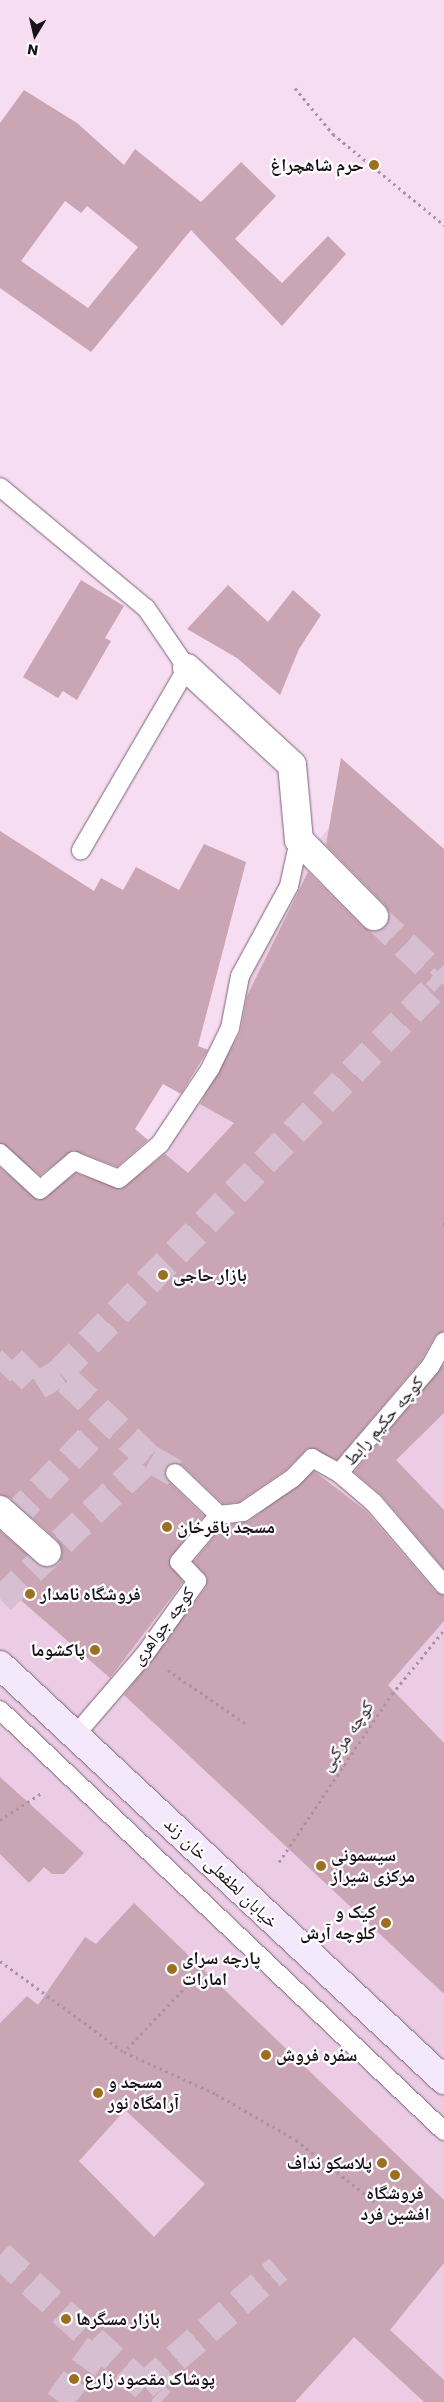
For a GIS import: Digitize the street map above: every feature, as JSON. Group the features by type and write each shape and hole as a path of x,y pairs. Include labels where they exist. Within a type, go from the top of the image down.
{"street":[{"path":"187,668 292,765 299,840 374,916"},
{"path":"0,1510 47,1552"},
{"name":"خیابان لطفعلی خان زند","path":"0,1665 76,1733 444,2080"}],"lane":[{"path":"0,487 146,608 187,668 81,850"},
{"path":"0,1154 40,1190 74,1161 119,1179 160,1144 210,1069 230,1028 240,976 289,886 299,840"},
{"name":"کوچه حکیم رابط","path":"339,1473 430,1367 444,1342"},
{"path":"174,1473 218,1514 243,1512 293,1478 312,1458 339,1473 374,1503 444,1585"},
{"name":"کوچه جواهری","path":"76,1733 145,1654 197,1581 179,1562 218,1514"},
{"path":"0,1710 444,2131"}],"path":[{"path":"294,88 333,134 444,225"},
{"name":"کوچه مرکبی","path":"279,1862 392,1694 444,1630"},
{"path":"145,1654 246,1724"},
{"path":"0,1820 43,1792"},
{"path":"124,2052 214,1957"},
{"path":"0,1961 124,2052 216,2094 296,2140 376,2204"}],"shaded area":[{"path":"331,825 444,908 444,2402 0,2402 0,1260 44,1195 74,1166 128,1186 228,1042 243,982 302,861"}],"building":[{"path":"24,90 77,123 124,165 135,149 201,202 241,162 276,196 235,239 282,283 328,236 346,254 282,326 191,230 91,352 0,288 0,123","holes":["65,201 81,213 87,206 138,247 88,308 21,261"]},
{"path":"81,580 124,606 105,638 111,641 77,700 63,691 58,698 23,677"},
{"path":"228,585 268,622 293,590 321,615 299,649 280,695 237,658 187,629"},
{"path":"341,758 444,849 444,1331 435,1336 421,1361 337,1460 308,1448 286,1470 239,1502 223,1504 182,1465 167,1466 167,1480 204,1516 169,1559 183,1582 110,1678 0,1582 0,1531 43,1567 52,1567 62,1555 57,1540 10,1498 0,1495 0,1167 38,1200 76,1173 121,1189 165,1154 188,1173 234,1123 200,1104 240,1033 247,996 308,872 363,927 378,931 389,921 385,905 326,845"},
{"path":"0,831 94,891 101,878 123,890 136,867 179,890 204,844 246,862 198,1046 208,1050 181,1094 163,1084 135,1129 148,1140 117,1167 73,1150 40,1176 0,1143"},
{"path":"444,1364 444,1413 396,1460 444,1510 444,1569 382,1496 354,1472"},
{"path":"314,1471 366,1511 436,1592 444,1595 444,1621 388,1685 444,1743 444,1994 124,1695 206,1587 207,1577 193,1562 224,1525 249,1521"},
{"path":"0,1777 84,1853 64,1874 52,1874 44,1867 29,1883 0,1854"},
{"path":"134,1903 444,2200 444,2263 390,2330 444,2380 444,2402 424,2402 354,2337 295,2402 0,2402 0,2023 27,1996 38,2005 85,1937 96,1944","holes":["125,2110 205,2184 154,2237 79,2161"]}],"tunnel":[{"path":"374,916 444,982"},
{"path":"175,1473 149,1458 59,1373 444,978"},
{"path":"0,1372 12,1360 38,1386 59,1373"},
{"path":"11,1520 108,1419"},
{"path":"1,1600 149,1458"},
{"path":"0,2255 161,2402"},
{"path":"144,2386 278,2269"},
{"path":"59,2402 99,2346"}],"place":[{"name":"حرم شاهچراغ","path":"374,165"},
{"name":"بازار حاجی","path":"163,1275"},
{"name":"مسجد باقرخان","path":"167,1527"},
{"name":"فروشگاه نامدار","path":"30,1594"},
{"name":"پاکشوما","path":"95,1650"},
{"name":"سیسمونی مرکزی شیراز","path":"321,1866"},
{"name":"کیک و کلوچه آرش","path":"386,1923"},
{"name":"پارچه سرای امارات","path":"172,1969"},
{"name":"سفره فروش","path":"266,2055"},
{"name":"مسجد و آرامگاه نور","path":"98,2093"},
{"name":"پلاسکو نداف","path":"382,2163"},
{"name":"فروشگاه افشین فرد","path":"395,2175"},
{"name":"بازار مسگرها","path":"66,2319"},
{"name":"پوشاک مقصود زارع","path":"74,2379"}]}
